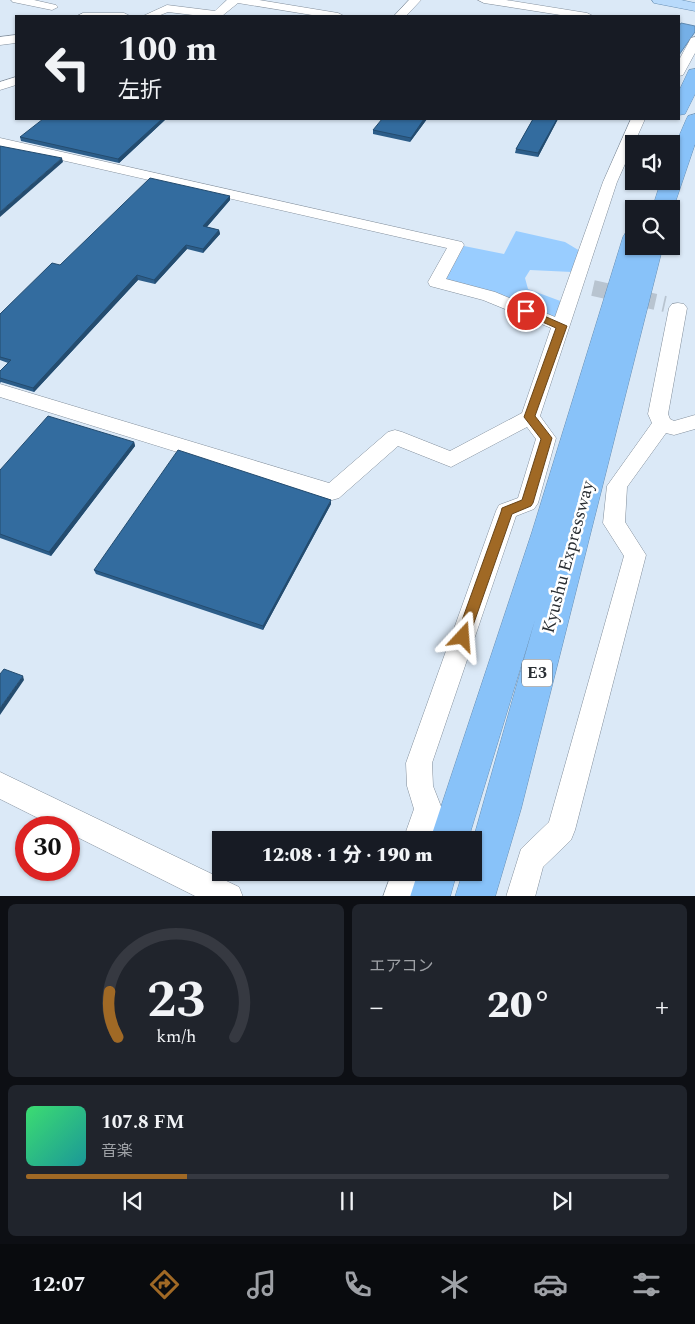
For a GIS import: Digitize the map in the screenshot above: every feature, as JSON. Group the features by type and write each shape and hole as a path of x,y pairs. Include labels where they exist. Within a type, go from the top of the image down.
{"highway":[{"path":"680,108 695,74"},
{"path":"680,158 695,120"},
{"name":"Kyushu Expressway","path":"588,437 630,255"},
{"name":"Kyushu Expressway","path":"475,896 502,809 560,534 588,437 649,255"},
{"name":"Kyushu Expressway","path":"452,831 465,789 560,534"},
{"path":"430,896 435,881"}],"main road":[{"path":"659,0 695,7"}],"street":[{"path":"17,0 52,7"},
{"path":"151,15 167,8 214,15 238,0 332,15"},
{"path":"401,15 415,0"},
{"path":"484,0 581,15"},
{"path":"94,15 114,15"},
{"path":"0,41 15,39"},
{"path":"680,70 692,40"},
{"path":"0,86 15,81"},
{"path":"0,390 332,492 395,437 451,460 530,417 610,182 638,120"},
{"path":"0,142 456,245 436,282 489,296 562,326"},
{"path":"576,284 593,288"},
{"path":"680,304 658,414 662,424 674,428 695,422"},
{"path":"420,831 428,808 420,786 419,762 507,512 527,503 546,438 530,417"},
{"path":"520,896 531,859 561,830 635,555 614,523 617,486 662,424"},
{"path":"0,785 229,896"},
{"path":"397,896 403,881"}],"shaded area":[{"path":"681,23 695,26 695,32 680,54"},
{"path":"516,231 565,242 580,251 572,272 530,270 525,278 528,289 563,302 557,319 444,282 464,246 504,254"}],"building":[{"path":"42,120 161,120 118,159 20,137"},
{"path":"381,120 423,120 411,138 373,130"},
{"path":"532,120 556,120 538,153 516,149"},
{"path":"0,146 62,158 0,212"},
{"path":"150,178 230,196 203,226 219,230 203,249 186,245 154,280 137,275 33,388 0,378 0,371 11,360 0,357 0,314 52,263 60,265"},
{"path":"48,416 134,442 49,552 0,534 0,470"},
{"path":"178,450 331,500 263,626 94,570"},
{"path":"4,669 23,676 0,708 0,674"}],"tunnel":[{"path":"593,288 665,304"}],"route":[{"path":"463,637 507,512 527,503 546,438 530,417 562,326 526,311"}]}
